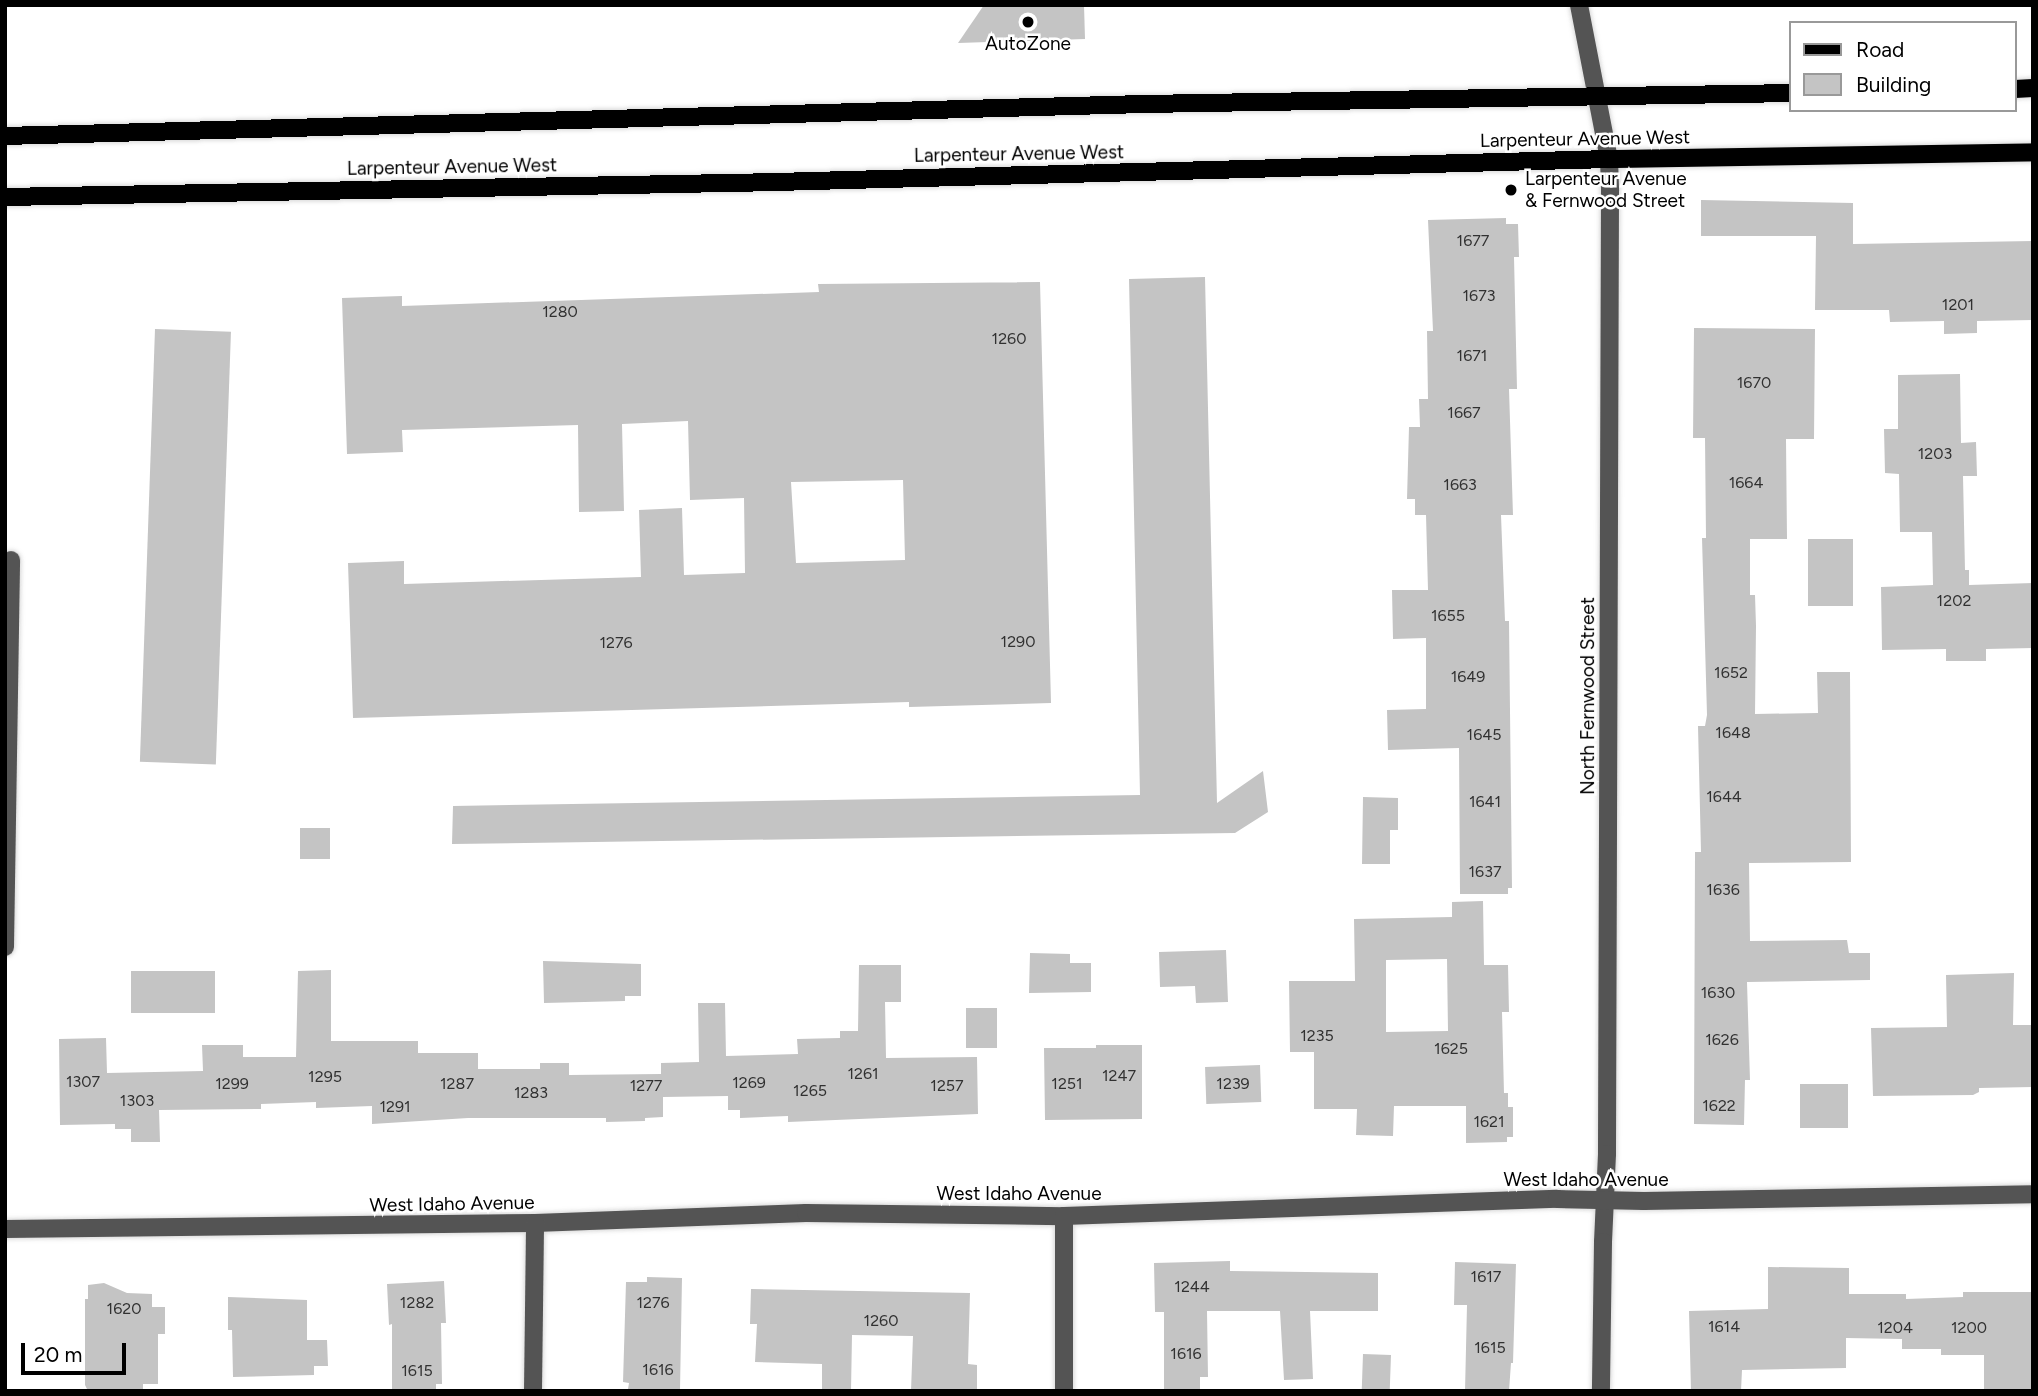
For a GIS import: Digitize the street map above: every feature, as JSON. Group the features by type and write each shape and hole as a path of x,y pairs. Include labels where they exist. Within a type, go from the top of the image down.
{"main road":[{"path":"5,136 1144,104 1790,93"},
{"name":"Larpenteur Avenue West","path":"5,198 776,182 1609,159 2033,152"}],"street":[{"name":"North Fernwood Street","path":"1578,5 1609,159 1605,1201 1601,1391"},
{"path":"5,947 12,560"},
{"name":"West Idaho Avenue","path":"5,1228 535,1223 806,1213 1065,1216 1557,1199 1605,1201 2033,1194"},
{"path":"1064,1391 1065,1216"},
{"path":"533,1391 535,1223"}],"building":[{"name":"AutoZone","path":"984,5 1084,5 1085,39 958,43"},
{"path":"1701,200 1853,203 1853,244 2033,241 2033,320 1977,321 1977,333 1944,334 1944,321 1890,322 1889,310 1815,310 1816,236 1701,236"},
{"path":"1506,218 1506,224 1518,224 1519,257 1514,257 1517,389 1509,389 1513,515 1501,515 1505,621 1509,621 1512,888 1508,888 1508,894 1460,894 1459,748 1388,750 1387,710 1426,709 1426,638 1393,639 1392,590 1428,590 1426,515 1415,515 1415,499 1407,499 1409,427 1420,427 1419,399 1428,399 1427,331 1433,331 1428,220"},
{"path":"1205,277 1217,803 1263,771 1268,812 1235,833 452,844 453,806 1140,795 1129,279"},
{"path":"1040,282 1051,703 909,707 909,702 353,718 348,563 404,561 404,584 641,577 639,510 682,508 684,575 745,573 744,498 690,500 688,421 622,424 624,511 579,512 578,425 402,430 403,452 347,454 342,298 402,296 402,306 819,292 818,284","holes":["903,480 905,560 796,563 791,482"]},
{"path":"1694,328 1815,329 1814,439 1786,439 1787,539 1750,539 1750,595 1755,595 1756,626 1755,714 1818,713 1817,672 1850,672 1851,862 1749,863 1750,941 1847,940 1849,953 1870,953 1870,980 1747,982 1750,1080 1745,1080 1744,1125 1694,1124 1695,852 1701,852 1698,726 1705,726 1707,715 1702,538 1706,538 1705,438 1693,438"},
{"path":"155,329 231,332 216,764 140,762"},
{"path":"1960,374 1961,443 1976,442 1977,476 1963,476 1965,570 1969,570 1969,585 2033,583 2033,648 1986,649 1986,661 1946,661 1946,649 1882,650 1881,587 1933,585 1932,532 1900,532 1899,474 1885,473 1884,429 1898,429 1898,375"},
{"path":"1808,539 1853,539 1853,606 1808,606"},
{"path":"1363,797 1398,798 1398,830 1390,830 1390,864 1362,864"},
{"path":"300,828 330,828 330,859 300,859"},
{"path":"1483,901 1484,965 1508,965 1509,1012 1502,1012 1504,1093 1508,1093 1508,1107 1513,1107 1513,1137 1507,1137 1507,1142 1466,1143 1466,1106 1394,1106 1393,1136 1356,1135 1357,1109 1314,1109 1314,1052 1290,1052 1289,981 1355,981 1354,919 1452,917 1452,902","holes":["1447,959 1448,1031 1386,1032 1386,960"]},
{"path":"1226,950 1228,1002 1196,1003 1195,986 1160,987 1159,952"},
{"path":"1030,953 1070,954 1070,963 1091,963 1091,992 1029,993"},
{"path":"543,961 641,964 641,996 625,996 625,1001 544,1003"},
{"path":"859,965 901,965 901,1002 885,1002 886,1058 977,1057 978,1114 788,1122 788,1116 740,1118 740,1110 728,1110 728,1096 663,1097 663,1117 645,1118 645,1121 606,1122 606,1118 468,1118 372,1124 372,1106 316,1108 316,1102 261,1104 261,1109 159,1110 160,1142 131,1142 131,1129 115,1129 115,1124 60,1125 59,1039 106,1038 107,1073 203,1071 202,1045 243,1045 243,1057 296,1057 298,971 331,970 331,1041 418,1041 418,1053 478,1053 478,1069 540,1069 540,1063 569,1063 569,1075 661,1074 661,1063 699,1062 698,1003 725,1003 726,1056 798,1054 797,1039 840,1038 840,1031 858,1031"},
{"path":"131,971 215,971 215,1013 131,1013"},
{"path":"2014,973 2013,1025 2033,1025 2033,1087 1979,1088 1979,1092 1973,1095 1873,1096 1871,1028 1947,1027 1946,975"},
{"path":"966,1008 997,1008 997,1048 966,1048"},
{"path":"1096,1045 1142,1045 1142,1119 1045,1120 1044,1048 1096,1048"},
{"path":"1260,1065 1261,1102 1206,1104 1205,1067"},
{"path":"1800,1084 1848,1084 1848,1128 1800,1128"},
{"path":"1230,1261 1230,1271 1378,1273 1378,1311 1310,1311 1313,1379 1284,1380 1280,1311 1207,1311 1208,1377 1200,1377 1200,1391 1164,1391 1164,1312 1155,1312 1154,1263"},
{"path":"1455,1262 1516,1264 1513,1363 1509,1391 1465,1391 1467,1305 1454,1305"},
{"path":"1768,1267 1849,1268 1849,1294 1906,1294 1906,1299 1963,1297 1963,1292 2033,1292 2033,1391 1984,1391 1984,1355 1941,1355 1941,1349 1902,1349 1902,1339 1846,1338 1846,1368 1742,1370 1741,1391 1691,1391 1689,1311 1768,1309"},
{"path":"647,1277 682,1278 680,1390 628,1389 629,1383 623,1382 626,1282 647,1282"},
{"path":"444,1281 446,1323 441,1323 442,1384 436,1384 436,1390 392,1391 392,1324 389,1325 387,1284"},
{"path":"104,1283 127,1293 152,1294 152,1307 165,1307 165,1334 158,1334 158,1384 143,1384 143,1391 88,1391 85,1385 85,1299 88,1299 88,1285"},
{"path":"751,1289 970,1293 968,1364 977,1365 977,1391 911,1391 913,1336 852,1335 851,1391 822,1391 822,1364 755,1362 757,1324 750,1324"},
{"path":"228,1297 307,1300 307,1340 327,1340 328,1366 314,1366 314,1375 233,1377"},
{"path":"1363,1354 1391,1355 1390,1391 1362,1391"}],"place":[{"name":"AutoZone","path":"1028,22"},
{"name":"Larpenteur Avenue & Fernwood Street","path":"1511,190"}]}
